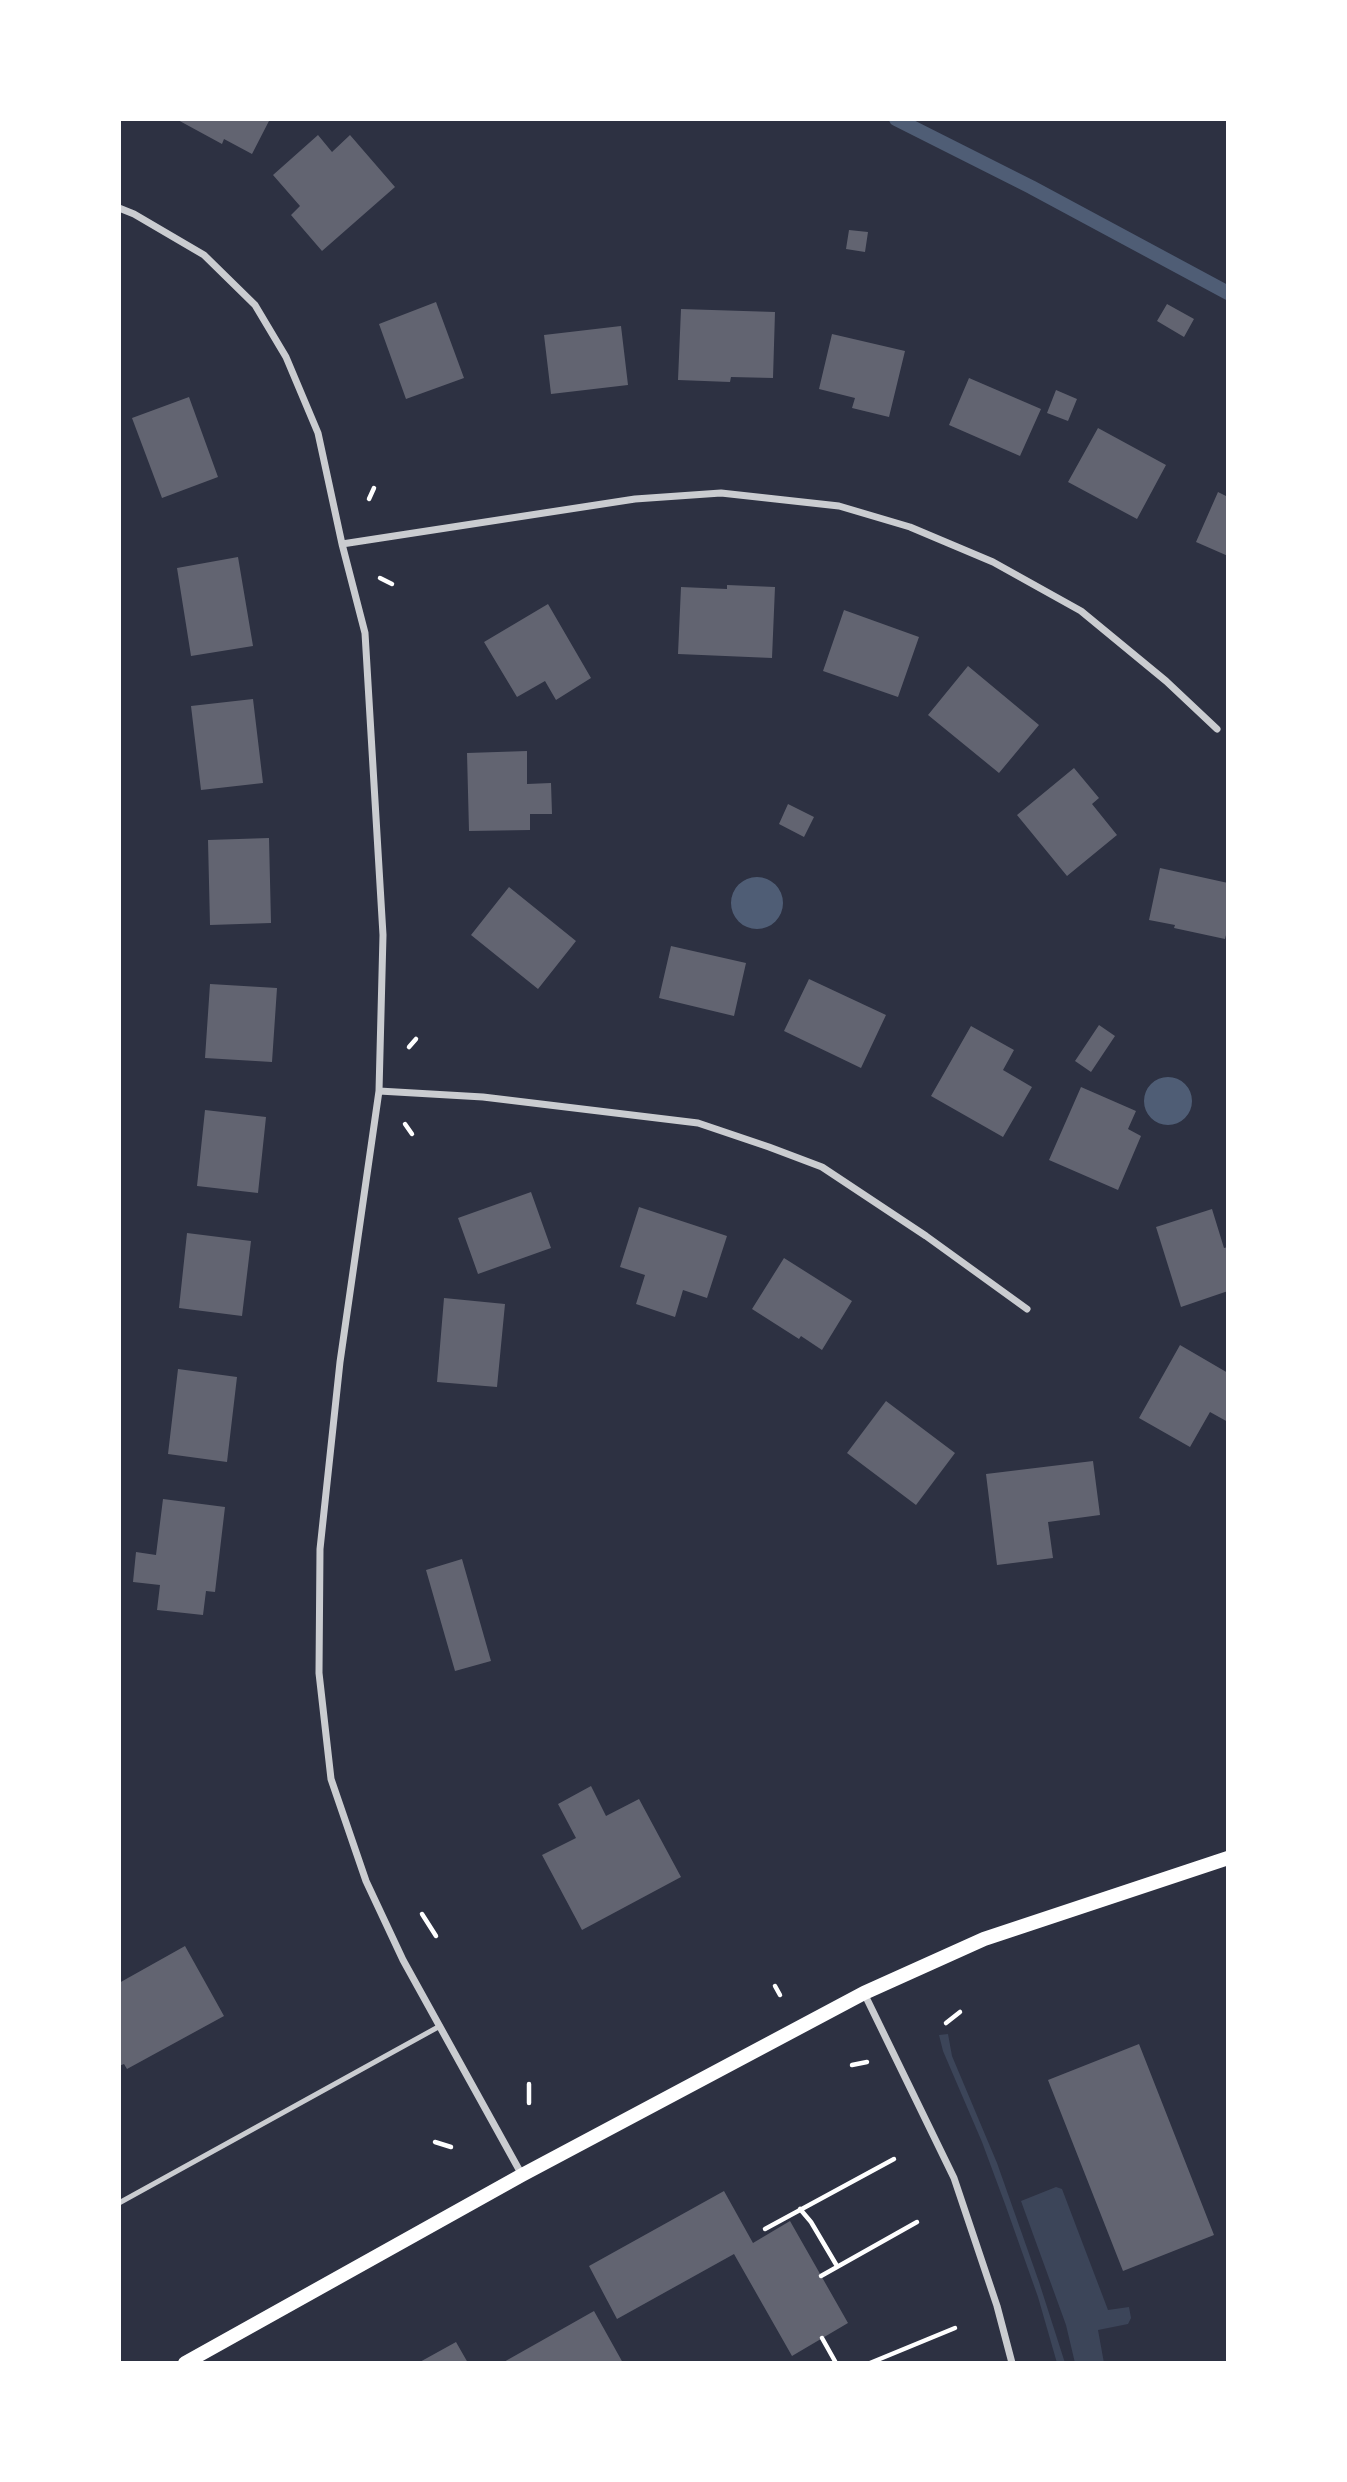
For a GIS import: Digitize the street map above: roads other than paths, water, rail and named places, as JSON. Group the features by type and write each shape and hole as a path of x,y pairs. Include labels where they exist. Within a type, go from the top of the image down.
{"main road":[{"path":"185,2363 522,2175 864,1993 984,1940 1228,1858"}],"street":[{"path":"119,208 134,214 204,256 255,305 286,357 318,433 365,633 383,934 379,1091 340,1362 320,1549 318,1673 331,1779 366,1881 403,1960 522,2175"},
{"path":"342,544 635,499 721,493 839,506 910,527 993,562 1081,611 1166,681 1217,729"},
{"path":"379,1091 484,1097 698,1123 821,1167 926,1236 1027,1308"},
{"path":"864,1993 954,2178 997,2306 1012,2363"}],"lane":[{"path":"119,2203 440,2026"}],"waterway":[{"path":"896,119 1031,187 1228,293"}]}
